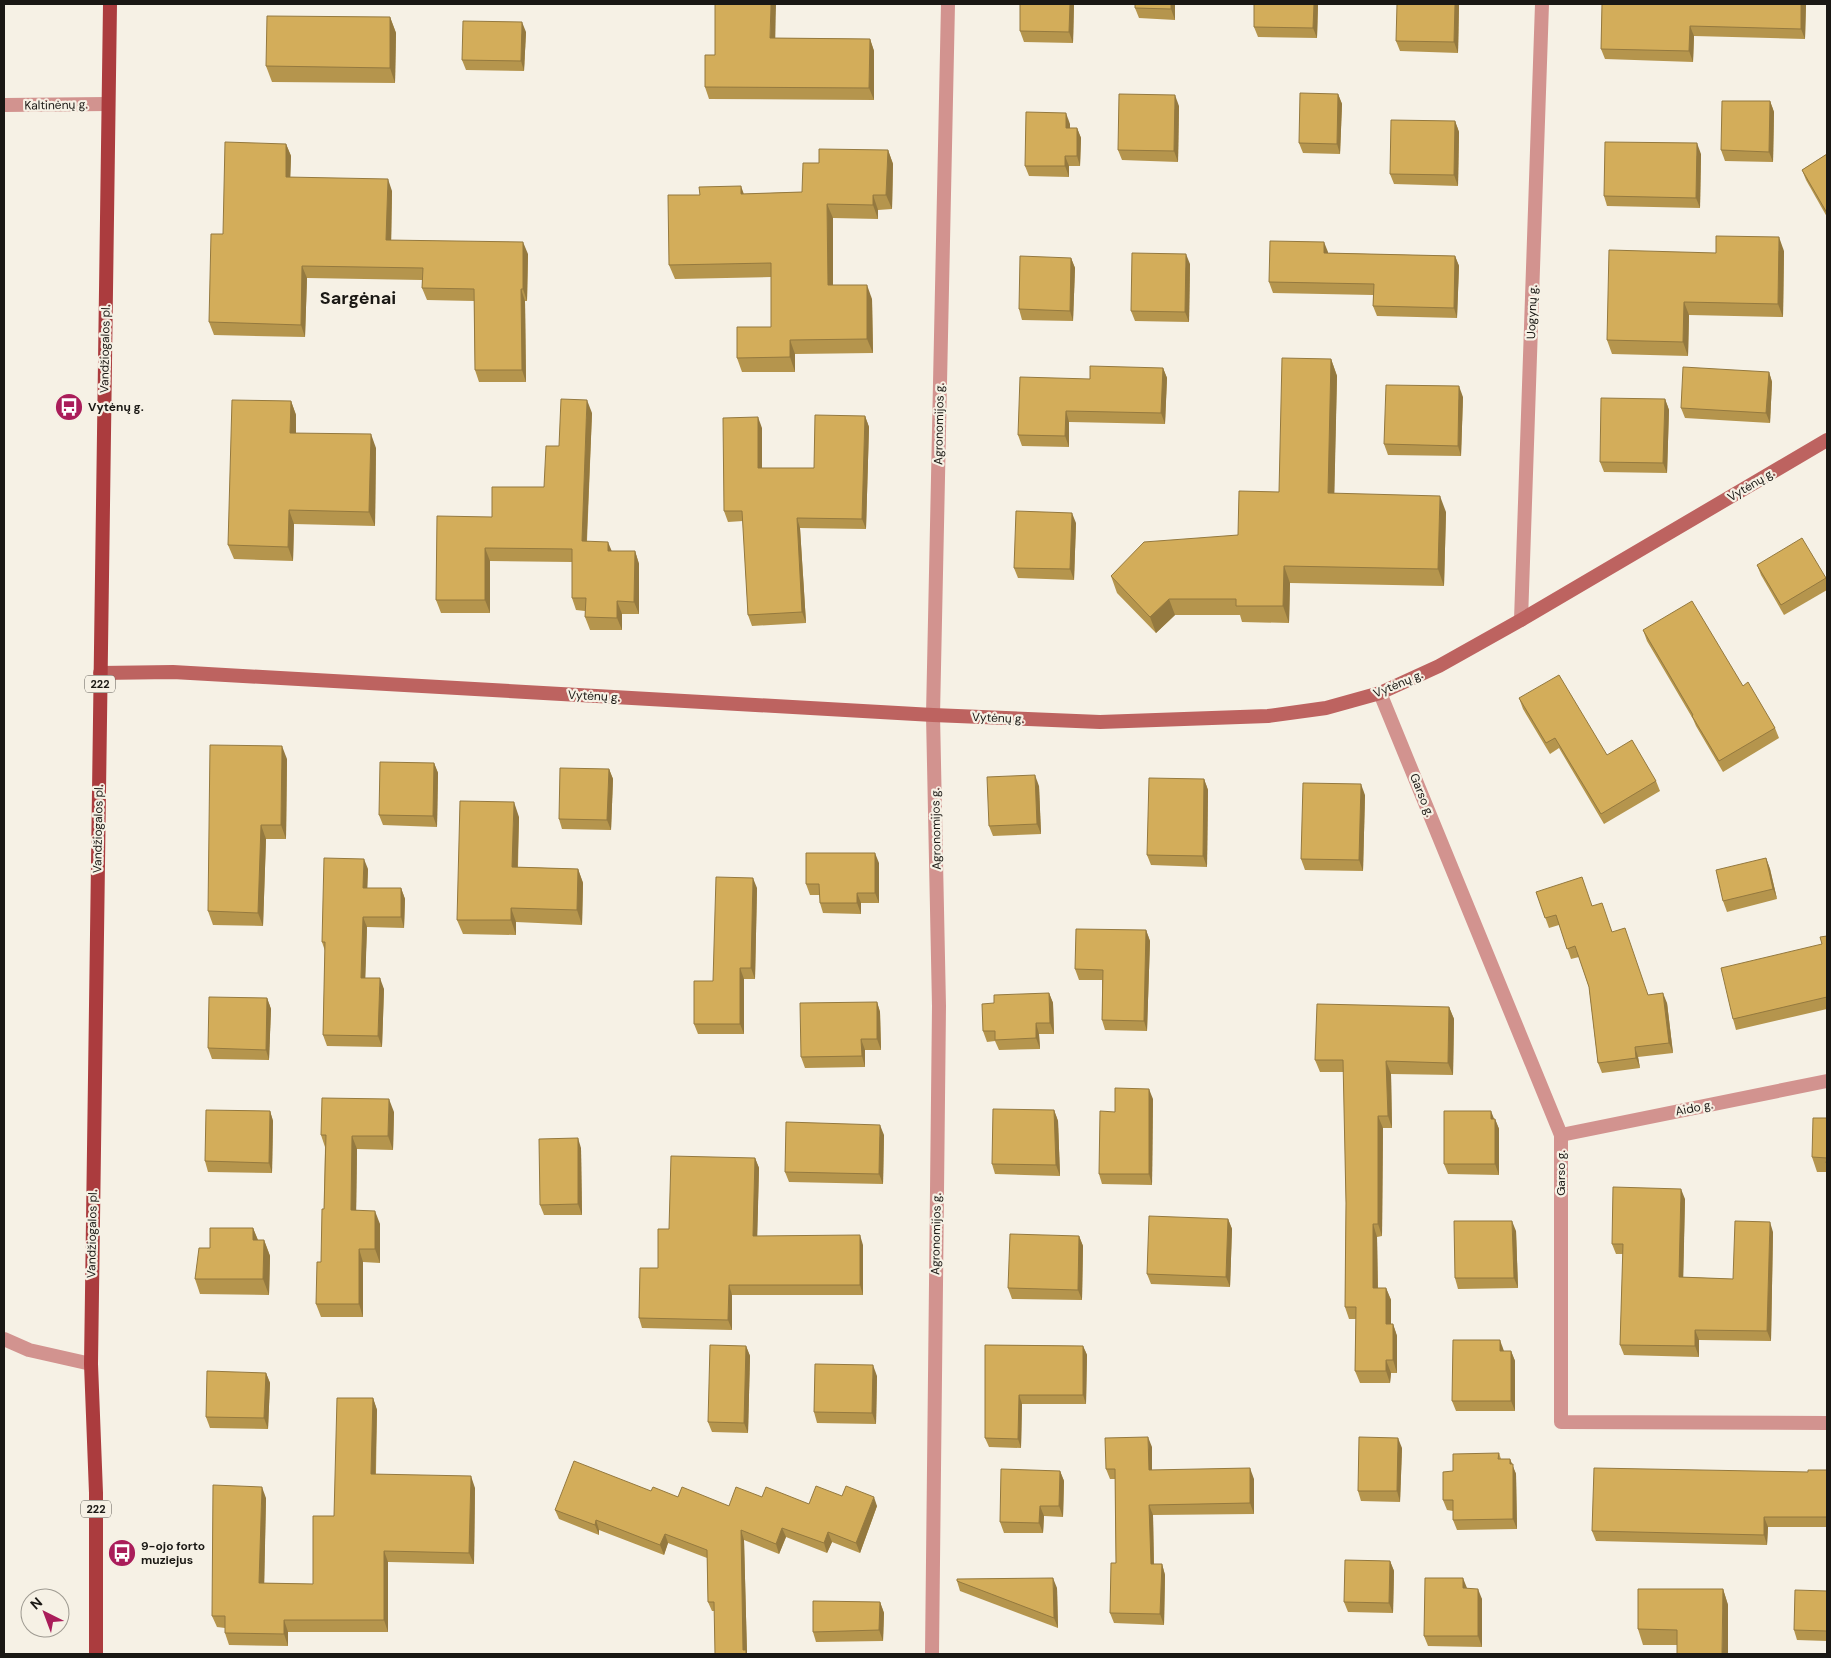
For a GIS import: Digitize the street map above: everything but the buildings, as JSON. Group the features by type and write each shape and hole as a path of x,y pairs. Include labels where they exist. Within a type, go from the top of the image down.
{"main road":[{"name":"Vandžiogalos pl.","path":"96,1654 96,1493 90,1364 110,4"},
{"name":"Vytėnų g.","path":"100,673 183,672 934,715 1100,722 1268,716 1326,708 1380,693 1438,666 1521,620 1827,440"}],"street":[{"name":"Agronomijos g.","path":"932,1654 939,1006 934,715 948,4"},
{"name":"Uogynų g.","path":"1521,620 1542,4"},
{"name":"Kaltinėnų g.","path":"4,105 108,104"},
{"name":"Garso g.","path":"1380,693 1561,1135 1561,1422 1827,1423"},
{"name":"Aido g.","path":"1561,1135 1827,1081"},
{"path":"4,1339 29,1350 90,1364"}],"place":[{"name":"Vytėnų g.","path":"69,407"},
{"name":"9-ojo forto muziejus","path":"122,1553"}],"district":[{"name":"Sargėnai","path":"358,298"}]}
